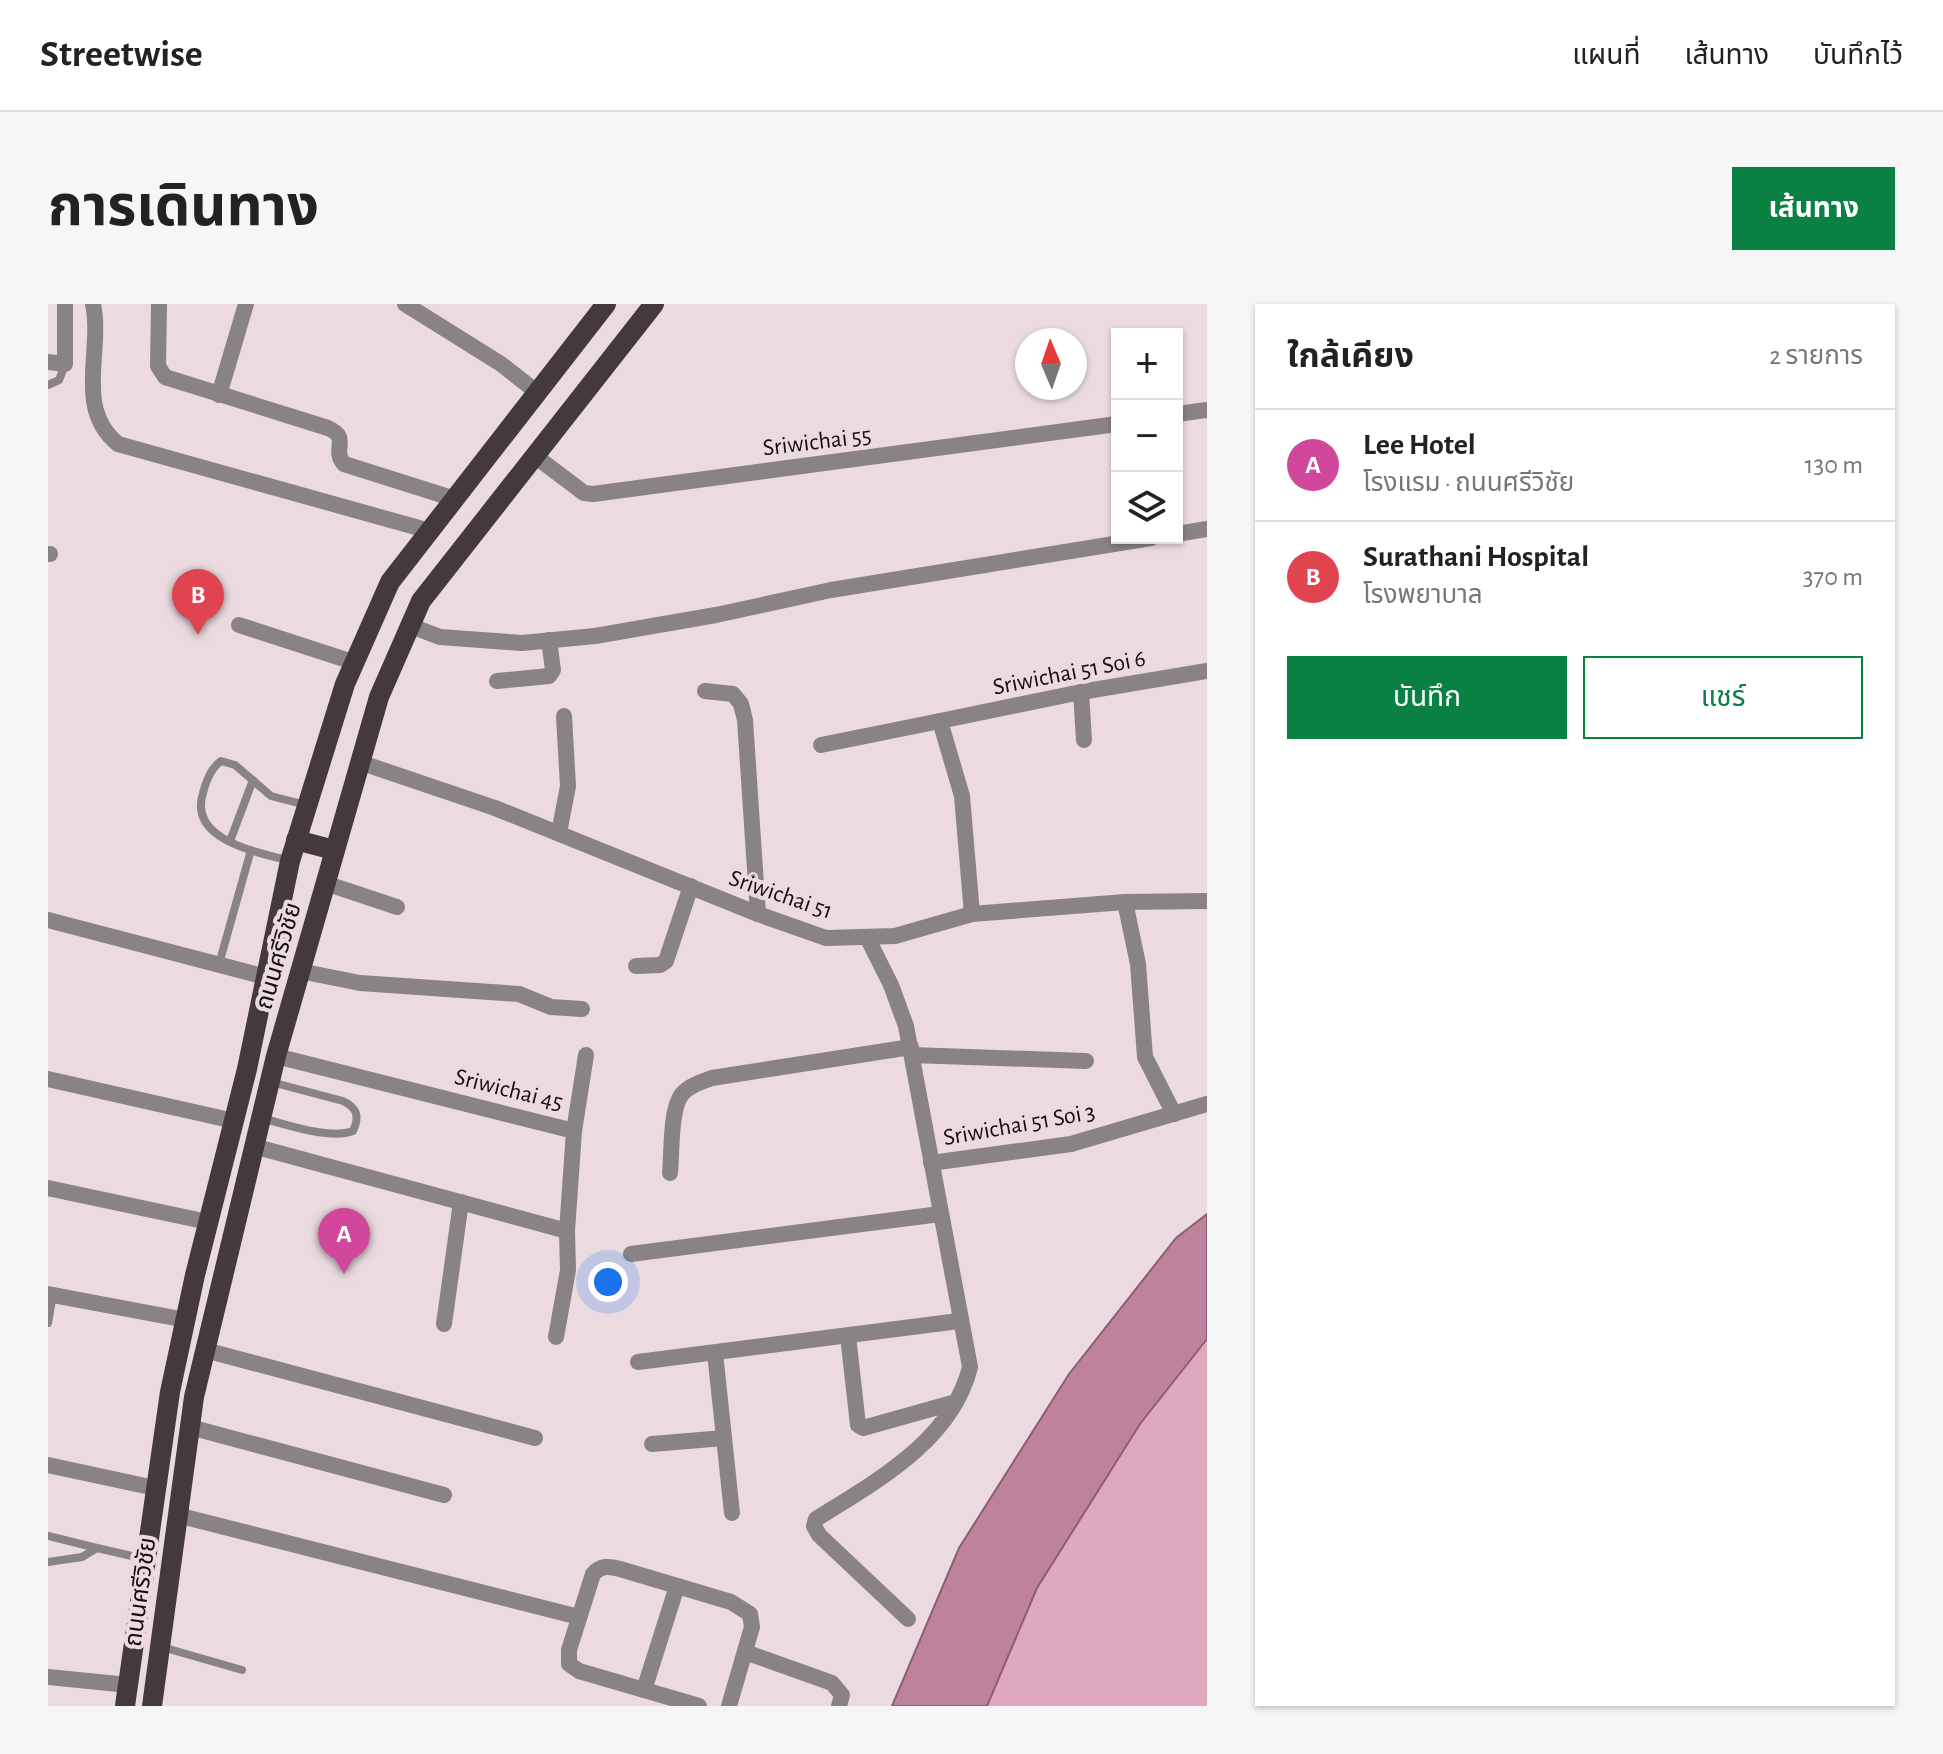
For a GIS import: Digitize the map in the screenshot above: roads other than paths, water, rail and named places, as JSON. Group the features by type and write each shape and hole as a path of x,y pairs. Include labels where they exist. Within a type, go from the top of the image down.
{"main road":[{"name":"ถนนศรีวิชัย","path":"125,1706 170,1392 234,1121 290,861 353,662 390,582 606,304"},
{"name":"ถนนศรีวิชัย","path":"153,1697 190,1427 205,1350 276,1056 379,697 421,601 654,304"},
{"path":"296,840 334,850"},
{"path":"128,1685 153,1697"}],"street":[{"path":"57,363 65,304"},
{"path":"93,304 93,398 96,417 105,433 118,444 430,531"},
{"path":"159,304 158,366 165,377 338,432 340,460 344,464 455,499"},
{"path":"219,395 246,304"},
{"path":"405,304 501,364 538,393"},
{"path":"1183,413 1207,410"},
{"name":"Sriwichai 55","path":"535,456 584,493 593,494 1111,425"},
{"path":"1183,533 1207,529"},
{"path":"411,626 440,637 522,643 595,636 716,615 831,590 1114,544"},
{"path":"239,625 353,662"},
{"path":"497,681 549,676 553,670 549,640"},
{"name":"Sriwichai 51 Soi 6","path":"821,745 1081,692 1207,671"},
{"path":"705,691 733,694 741,704 745,720 758,914"},
{"path":"1081,692 1084,740"},
{"path":"559,833 568,786 564,716"},
{"path":"940,721 962,796 972,914"},
{"name":"Sriwichai 51","path":"359,762 495,808 758,914 826,938 895,936 972,914 1125,902 1207,901"},
{"path":"325,883 397,907"},
{"path":"636,966 660,965 666,961 691,886"},
{"path":"1125,902 1138,964 1145,1057 1174,1114"},
{"path":"48,920 266,977"},
{"path":"867,937 900,1006 912,1051 959,1321 970,1367 956,1402 942,1424 900,1463 815,1523 819,1535 908,1619"},
{"path":"300,971 360,983 519,994 551,1007 582,1009"},
{"path":"670,1173 676,1107 682,1095 692,1086 712,1078 912,1051 1086,1061"},
{"path":"574,1131 586,1055"},
{"name":"Sriwichai 45","path":"276,1056 574,1131 567,1231 568,1270 556,1337"},
{"path":"48,1079 234,1121"},
{"name":"Sriwichai 51 Soi 3","path":"931,1163 1071,1144 1207,1104"},
{"path":"253,1146 567,1231"},
{"path":"48,1188 208,1222"},
{"path":"444,1324 461,1202"},
{"path":"631,1254 940,1214"},
{"path":"50,1294 186,1320"},
{"path":"638,1362 959,1321"},
{"path":"848,1336 858,1425 863,1428 956,1402"},
{"path":"205,1350 535,1438"},
{"path":"715,1353 732,1513"},
{"path":"190,1427 444,1495"},
{"path":"652,1444 724,1438"},
{"path":"48,1465 155,1488"},
{"path":"177,1515 579,1617"},
{"path":"699,1706 572,1667 568,1659 569,1650 593,1574 602,1567 612,1567 731,1602 750,1614 752,1627 729,1706"},
{"path":"644,1690 677,1586"},
{"path":"745,1652 832,1683 842,1695 839,1706"},
{"path":"48,1677 128,1685"}],"lane":[{"path":"48,385 59,380 57,363"},
{"path":"290,861 251,850 210,828 199,806 204,789 214,766 221,761 235,765 271,796 307,805"},
{"path":"230,841 253,780"},
{"path":"219,965 251,850"},
{"path":"260,1118 345,1134 353,1131 357,1122 354,1106 270,1081"},
{"path":"48,1323 50,1294"},
{"path":"48,1536 145,1559"},
{"path":"48,1562 82,1557 97,1548"},
{"path":"159,1647 242,1670"}],"place":[{"name":"Surathani Hospital","path":"198,635"},
{"name":"Lee Hotel","path":"344,1274"}]}
